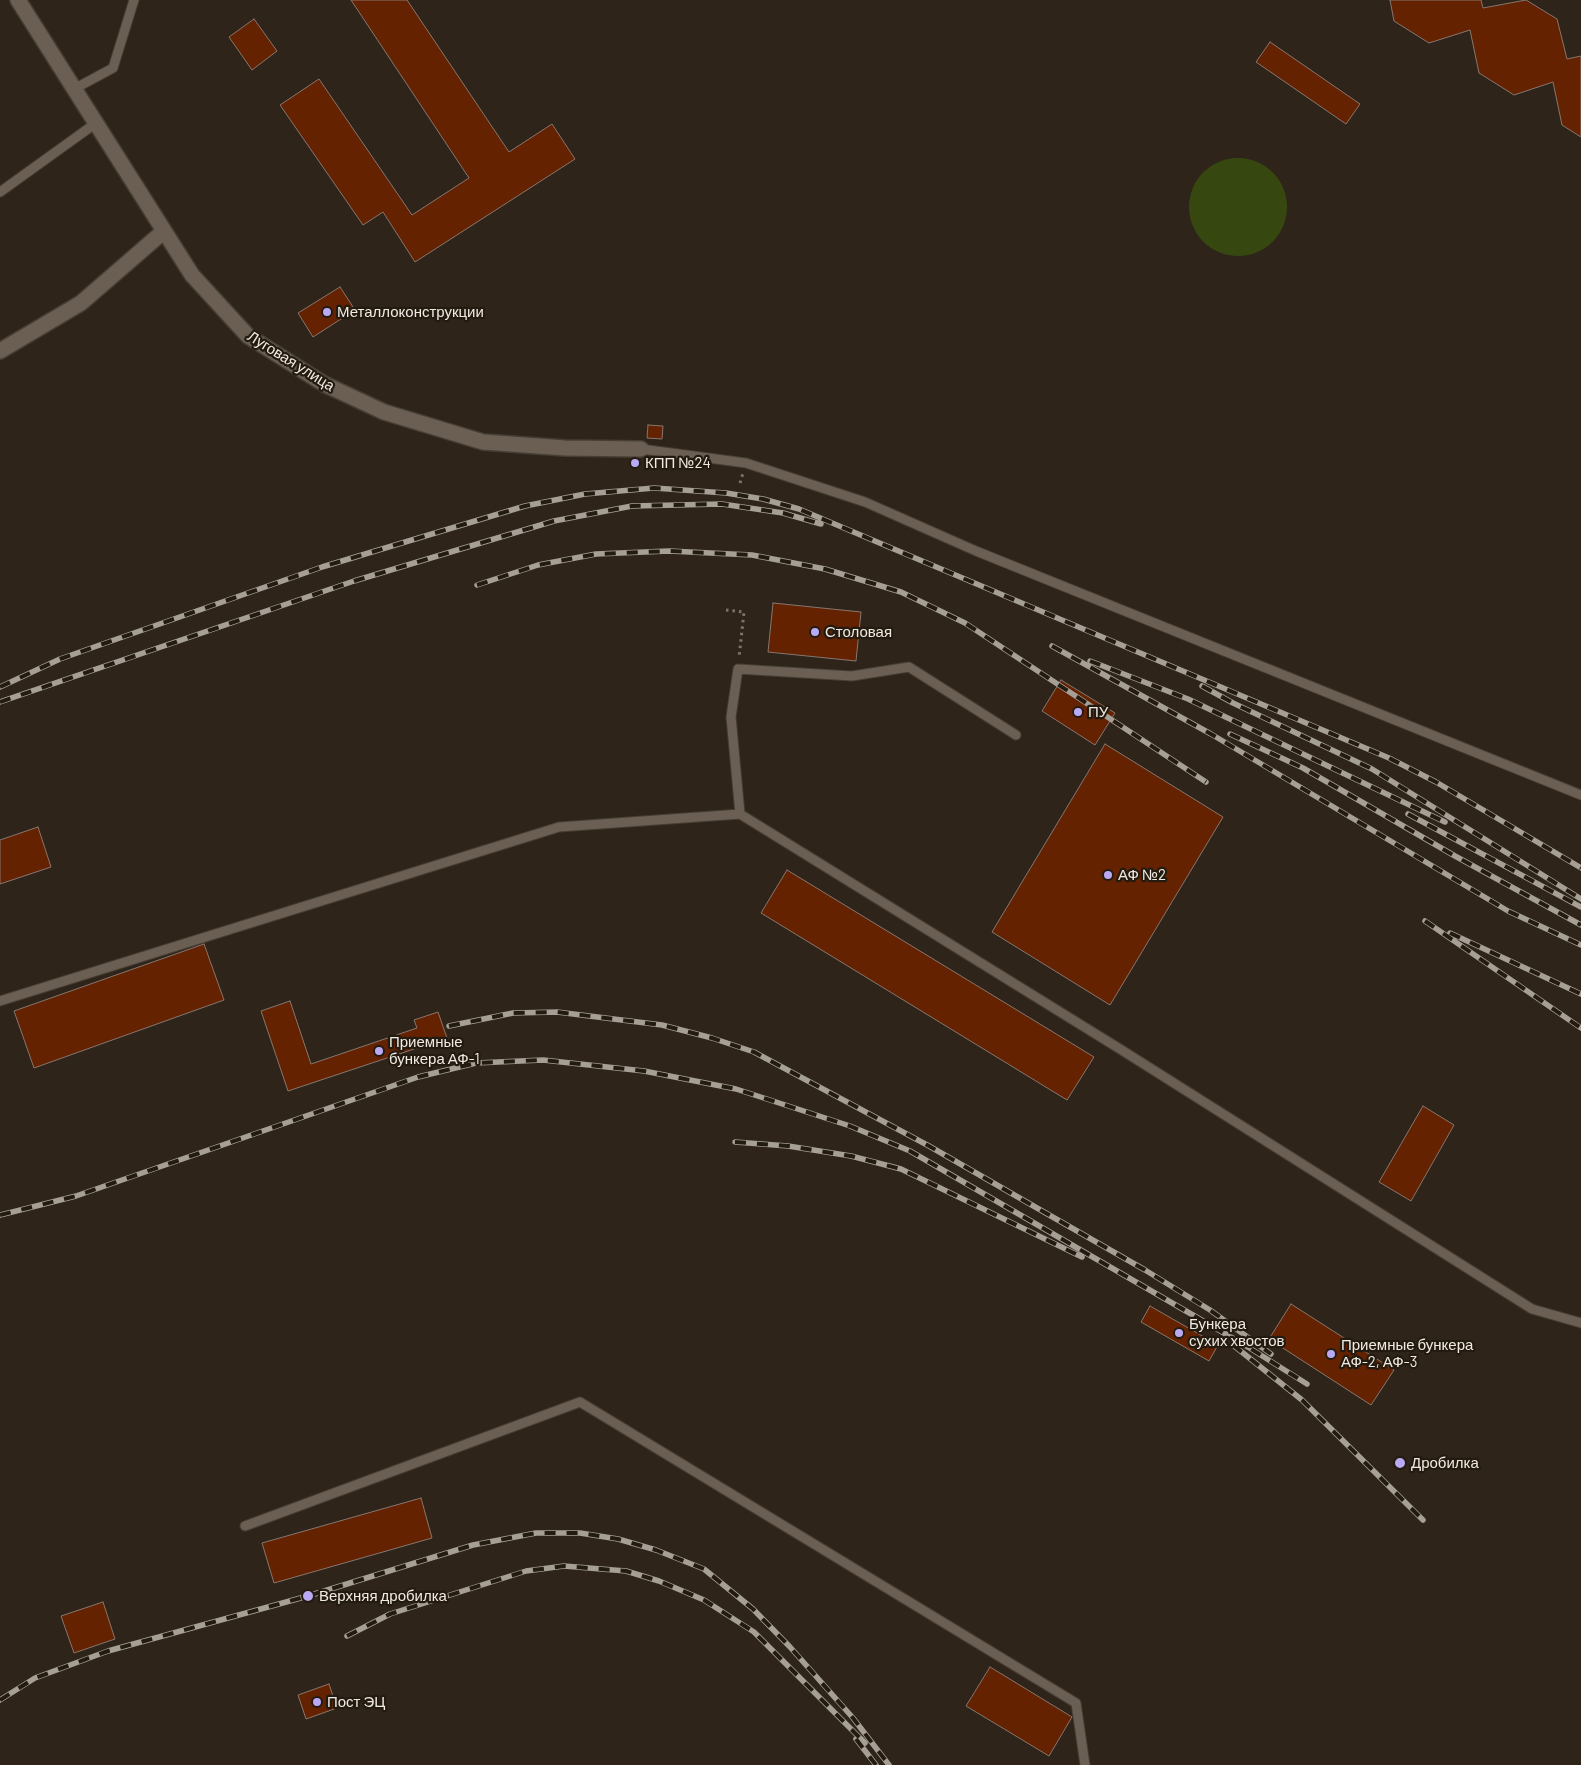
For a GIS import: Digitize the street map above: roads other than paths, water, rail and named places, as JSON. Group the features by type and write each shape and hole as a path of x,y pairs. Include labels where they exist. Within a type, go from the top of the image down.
{"street":[{"name":"Луговая улица","path":"18,0 192,275 248,336 324,384 384,412 483,442 565,448 641,450"},
{"path":"0,351 81,303 164,231"}],"lane":[{"path":"74,88 113,68 134,0"},
{"path":"0,192 96,123"},
{"path":"641,450 746,462 865,502 976,551 1581,795"},
{"path":"740,814 731,718 738,669 852,676 909,667 1016,734"},
{"path":"0,1001 560,827 740,814 1128,1054 1532,1309 1581,1323"},
{"path":"245,1526 580,1402 1076,1703 1085,1765"}],"railway":[{"path":"0,687 60,659 322,567 525,506 585,494 654,488 726,493 763,499 799,509 1389,758 1436,782 1581,868"},
{"path":"0,702 354,581 554,521 632,506 722,504 783,513 821,524"},
{"path":"477,585 538,565 596,554 669,551 752,555 825,569 901,592 965,623 1206,782"},
{"path":"1052,646 1211,734 1508,911 1581,945"},
{"path":"1090,661 1188,699 1445,822"},
{"path":"1202,686 1233,703 1372,769 1581,899"},
{"path":"1230,734 1303,768 1455,856 1581,925"},
{"path":"1408,814 1581,907"},
{"path":"1425,921 1581,1028"},
{"path":"1450,933 1581,994"},
{"path":"449,1026 513,1013 557,1012 662,1025 712,1038 754,1052 929,1146 1145,1270 1210,1310 1271,1354"},
{"path":"0,1215 76,1196 418,1077 476,1063 543,1060 644,1071 736,1089 850,1126 910,1151 1248,1347 1307,1384"},
{"path":"735,1142 788,1146 851,1156 901,1169 1082,1257"},
{"path":"1233,1345 1302,1400 1423,1520"},
{"path":"0,1700 35,1678 108,1651 308,1596 473,1545 536,1533 580,1533 618,1539 656,1550 704,1569 753,1609 790,1647 853,1718 889,1765"},
{"path":"347,1636 390,1614 526,1571 564,1566 626,1571 659,1581 704,1600 754,1632 865,1743"},
{"path":"856,1739 876,1765"}],"place":[{"name":"Металлоконструкции","path":"327,312"},
{"name":"КПП №24","path":"635,463"},
{"name":"Столовая","path":"815,632"},
{"name":"ПУ","path":"1078,712"},
{"name":"АФ №2","path":"1108,875"},
{"name":"Приемные бункера АФ-1","path":"379,1051"},
{"name":"Бункера сухих хвостов","path":"1179,1333"},
{"name":"Приемные бункера АФ-2, АФ-3","path":"1331,1354"},
{"name":"Дробилка","path":"1400,1463"},
{"name":"Верхняя дробилка","path":"308,1596"},
{"name":"Пост ЭЦ","path":"317,1702"}]}
